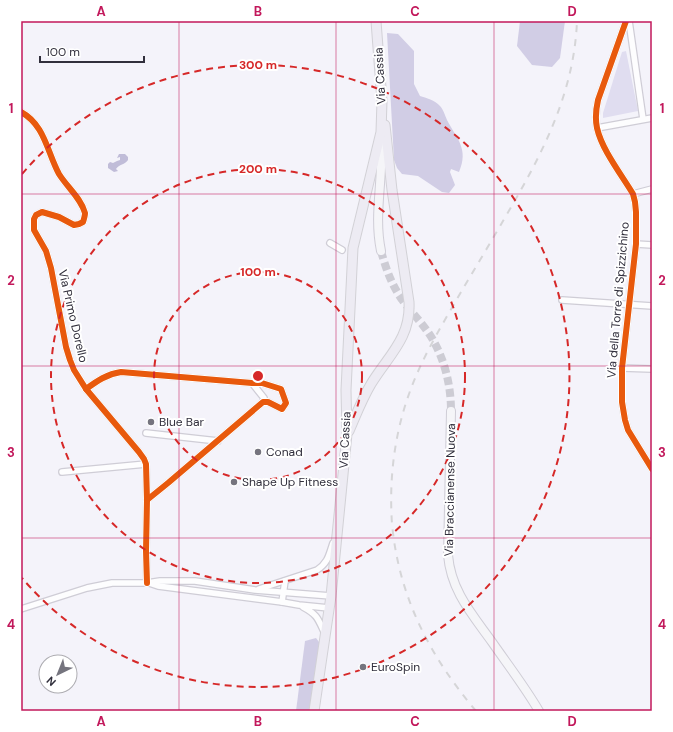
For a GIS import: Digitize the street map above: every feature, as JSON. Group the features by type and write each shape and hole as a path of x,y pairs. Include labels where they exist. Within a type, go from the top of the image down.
{"main road":[{"name":"Via Cassia","path":"314,711 331,596 347,434 346,390 353,248 381,132 382,101 376,21"},
{"path":"347,434 366,392 401,340 408,316 409,302 392,190 382,101"},
{"path":"381,132 382,165 378,225 378,237 381,251"},
{"name":"Via Braccianense Nuova","path":"452,411 448,562 453,581 463,603 516,676 539,711"}],"street":[{"path":"627,21 643,120"},
{"name":"Via della Torre di Spizzichino","path":"627,21 598,100 596,112 597,128 606,151 633,194 635,202 636,244 622,368 622,402 625,420 633,438 652,469"},
{"name":"Via Primo Dorello","path":"21,112 31,118 37,125 44,137 59,174 80,204 85,214 83,222 74,225 59,217 42,212 36,215 34,219 34,230 46,251 51,268 66,347 70,360 86,389 139,452 146,464"},
{"path":"597,128 652,118"},
{"path":"633,194 652,189"},
{"path":"330,243 342,250"},
{"path":"636,244 652,245"},
{"path":"562,300 652,306"},
{"path":"622,368 652,369"},
{"path":"86,389 107,375 121,372 262,383 281,389 286,403 282,409 268,402 263,402 147,500"},
{"path":"252,383 264,398 263,402"},
{"path":"146,433 218,441"},
{"path":"62,472 146,464 147,583"},
{"path":"255,590 314,572 323,566 327,561 338,528"},
{"path":"147,575 154,582"},
{"path":"21,609 103,584 121,582 147,583 195,581 255,590 331,596"},
{"path":"282,602 284,581"},
{"path":"147,583 158,586 329,608"},
{"path":"299,605 308,610 320,621 325,634"}],"shaded area":[{"path":"520,21 565,21 560,58 552,67 532,65 517,46"},
{"path":"387,33 398,34 414,51 414,84 420,96 433,101 441,107 460,144 463,157 462,164 459,172 451,169 450,172 455,185 449,193 442,192 418,176 402,174 397,168 394,160"},
{"path":"626,51 638,111 603,118 603,113 622,52"},
{"path":"119,154 125,154 128,157 128,160 117,167 116,169 118,171 114,172 108,168 108,164 110,162 113,163 120,160 120,157 117,158"},
{"path":"316,638 322,646 313,711 296,711 305,641"}],"tunnel":[{"path":"381,251 387,271 396,289 403,301 433,340 441,356 450,392 451,411"}],"railway":[{"path":"476,711 459,690 431,646 419,624 401,576 392,524 391,508 392,475 396,442 409,394 425,357 530,174 553,126 569,75 577,21"}],"cycle path":[{"path":"626,21 598,100 596,121 599,136 603,145 612,162 633,194 635,202 636,244 622,368 622,402 628,430 652,469"},
{"path":"21,112 29,117 35,124 59,174 77,197 85,213 83,222 74,225 59,217 42,212 36,215 34,219 34,230 46,251 51,268 66,347 74,370 86,389 139,452 146,464 147,583"},
{"path":"86,389 107,376 121,372 262,383 281,389 286,403 282,409 268,402 263,402 147,500"}],"place":[{"name":"Blue Bar","path":"151,422"},
{"name":"Conad","path":"258,452"},
{"name":"Shape Up Fitness","path":"234,482"},
{"name":"EuroSpin","path":"363,667"}]}
